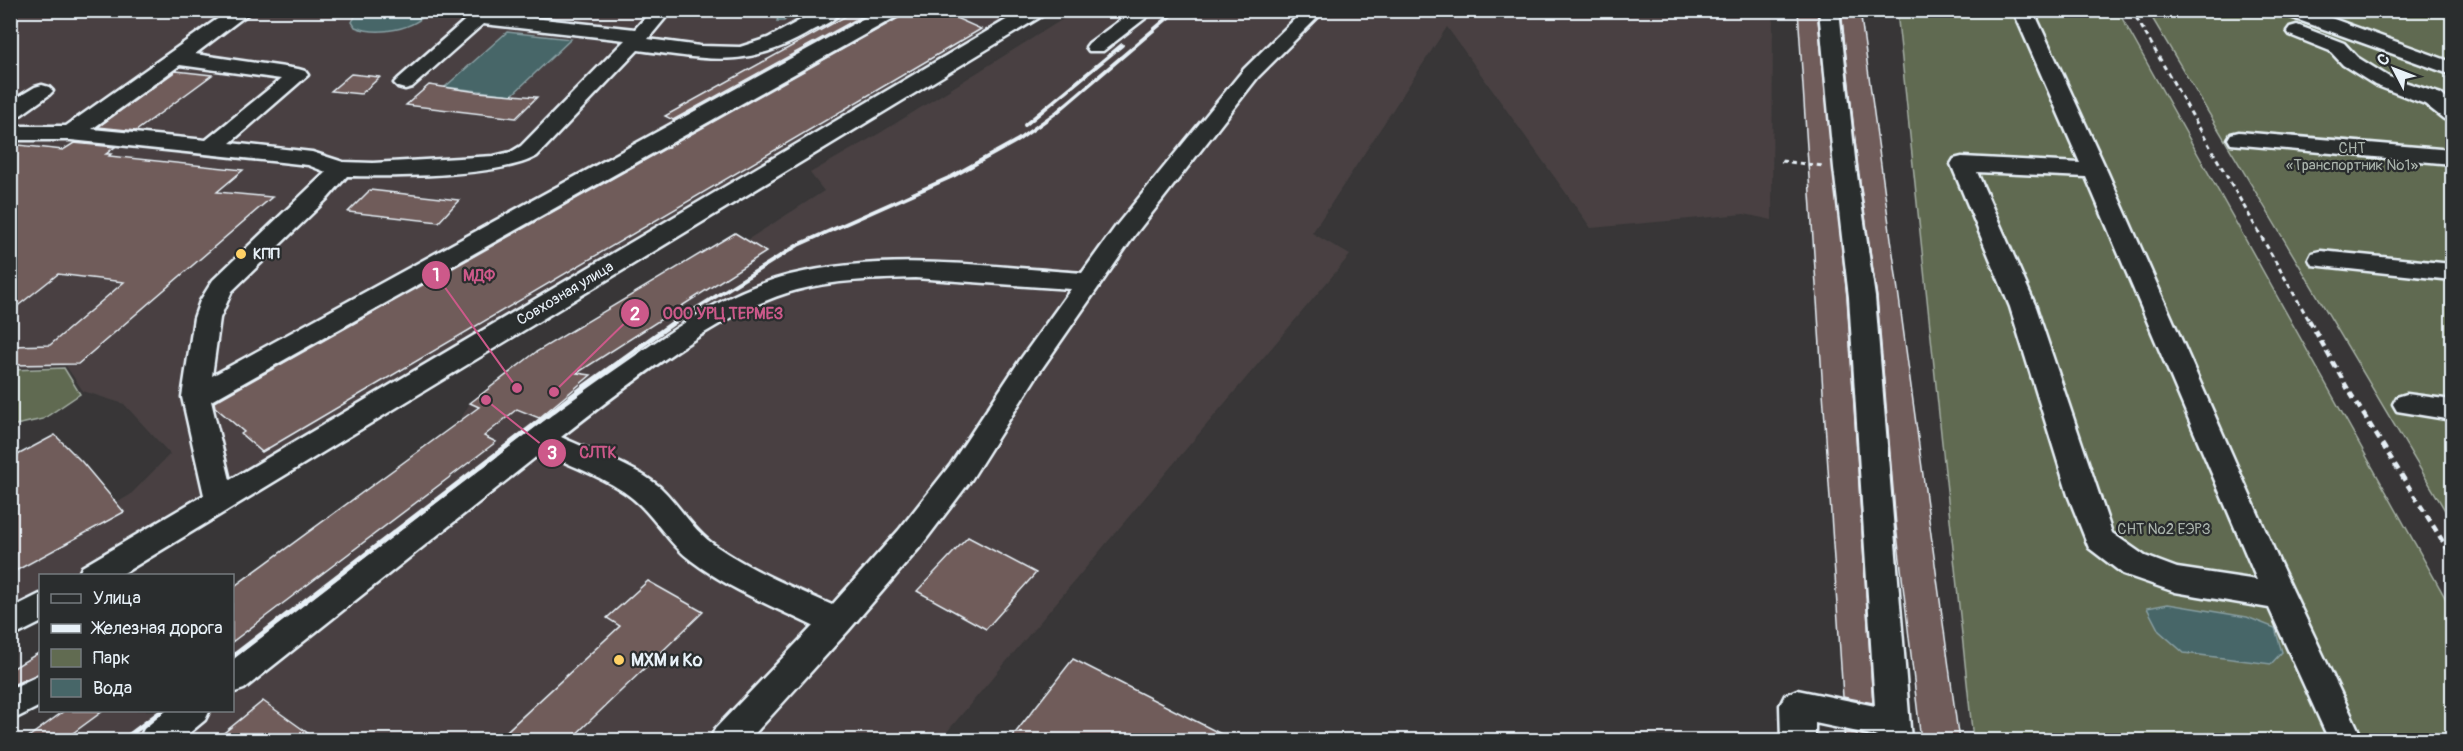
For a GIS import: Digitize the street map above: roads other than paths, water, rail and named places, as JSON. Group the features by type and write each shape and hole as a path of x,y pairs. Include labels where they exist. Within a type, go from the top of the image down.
{"street":[{"path":"70,133 244,10"},
{"path":"10,133 70,133 211,147 312,159 341,169 430,168 494,163 519,157 537,143 663,10"},
{"path":"405,83 479,18 636,39 714,53 742,53 767,45 815,22 833,10"},
{"path":"196,397 894,10"},
{"name":"Совхозная улица","path":"96,574 1038,10"},
{"path":"1096,47 1148,10"},
{"path":"727,741 837,622 910,538 961,472 1029,367 1125,231 1251,73 1316,10"},
{"path":"1798,741 1797,705 1893,733 1862,297 1845,168 1829,10"},
{"path":"2023,10 2096,171 2277,596 2346,741"},
{"path":"2289,10 2452,69"},
{"path":"2297,31 2337,47 2350,61 2382,81 2433,99 2452,114"},
{"path":"176,58 309,76 211,147"},
{"path":"10,112 42,91"},
{"path":"2239,139 2452,157"},
{"path":"2096,171 1962,164 2023,307 2083,495 2100,540 2134,565 2175,580 2277,596"},
{"path":"220,499 196,397 207,318 213,301 229,279 320,193 341,169"},
{"path":"2321,260 2452,272"},
{"path":"234,677 539,438 699,325 740,300 773,287 857,271 898,270 1088,282"},
{"path":"2407,404 2452,410"},
{"path":"539,438 626,480 649,495 679,531 700,551 730,572 837,622"},
{"path":"10,625 39,608"},
{"path":"10,707 39,690"},
{"path":"156,741 192,712"}],"water":[{"path":"358,10 429,11 422,18 405,27 374,31 355,27 352,22"},
{"path":"701,11 793,11 784,21 777,21 778,18 743,14 740,17 724,16 725,13"},
{"path":"507,32 571,39 512,95 445,87"},
{"path":"2168,604 2247,617 2275,628 2282,652 2271,664 2184,653 2159,631 2147,608"}],"railway":[{"path":"675,322 798,245 953,176 1018,140 1057,112 1177,10"},
{"path":"1025,125 1122,45"},
{"path":"234,655 585,386 677,320"},
{"path":"123,740 160,712"}],"place":[{"name":"КПП","path":"241,254"},
{"name":"МДФ","path":"517,388"},
{"name":"ООО УРЦ ТЕРМЕЗ","path":"554,392"},
{"name":"СЛТК","path":"486,400"},
{"name":"МХМ и Ко","path":"619,660"}],"park label":[{"name":"СНТ «Транспортник №1»","path":"2352,156"},
{"name":"СНТ №2 ЕЭРЗ","path":"2164,529"}]}
